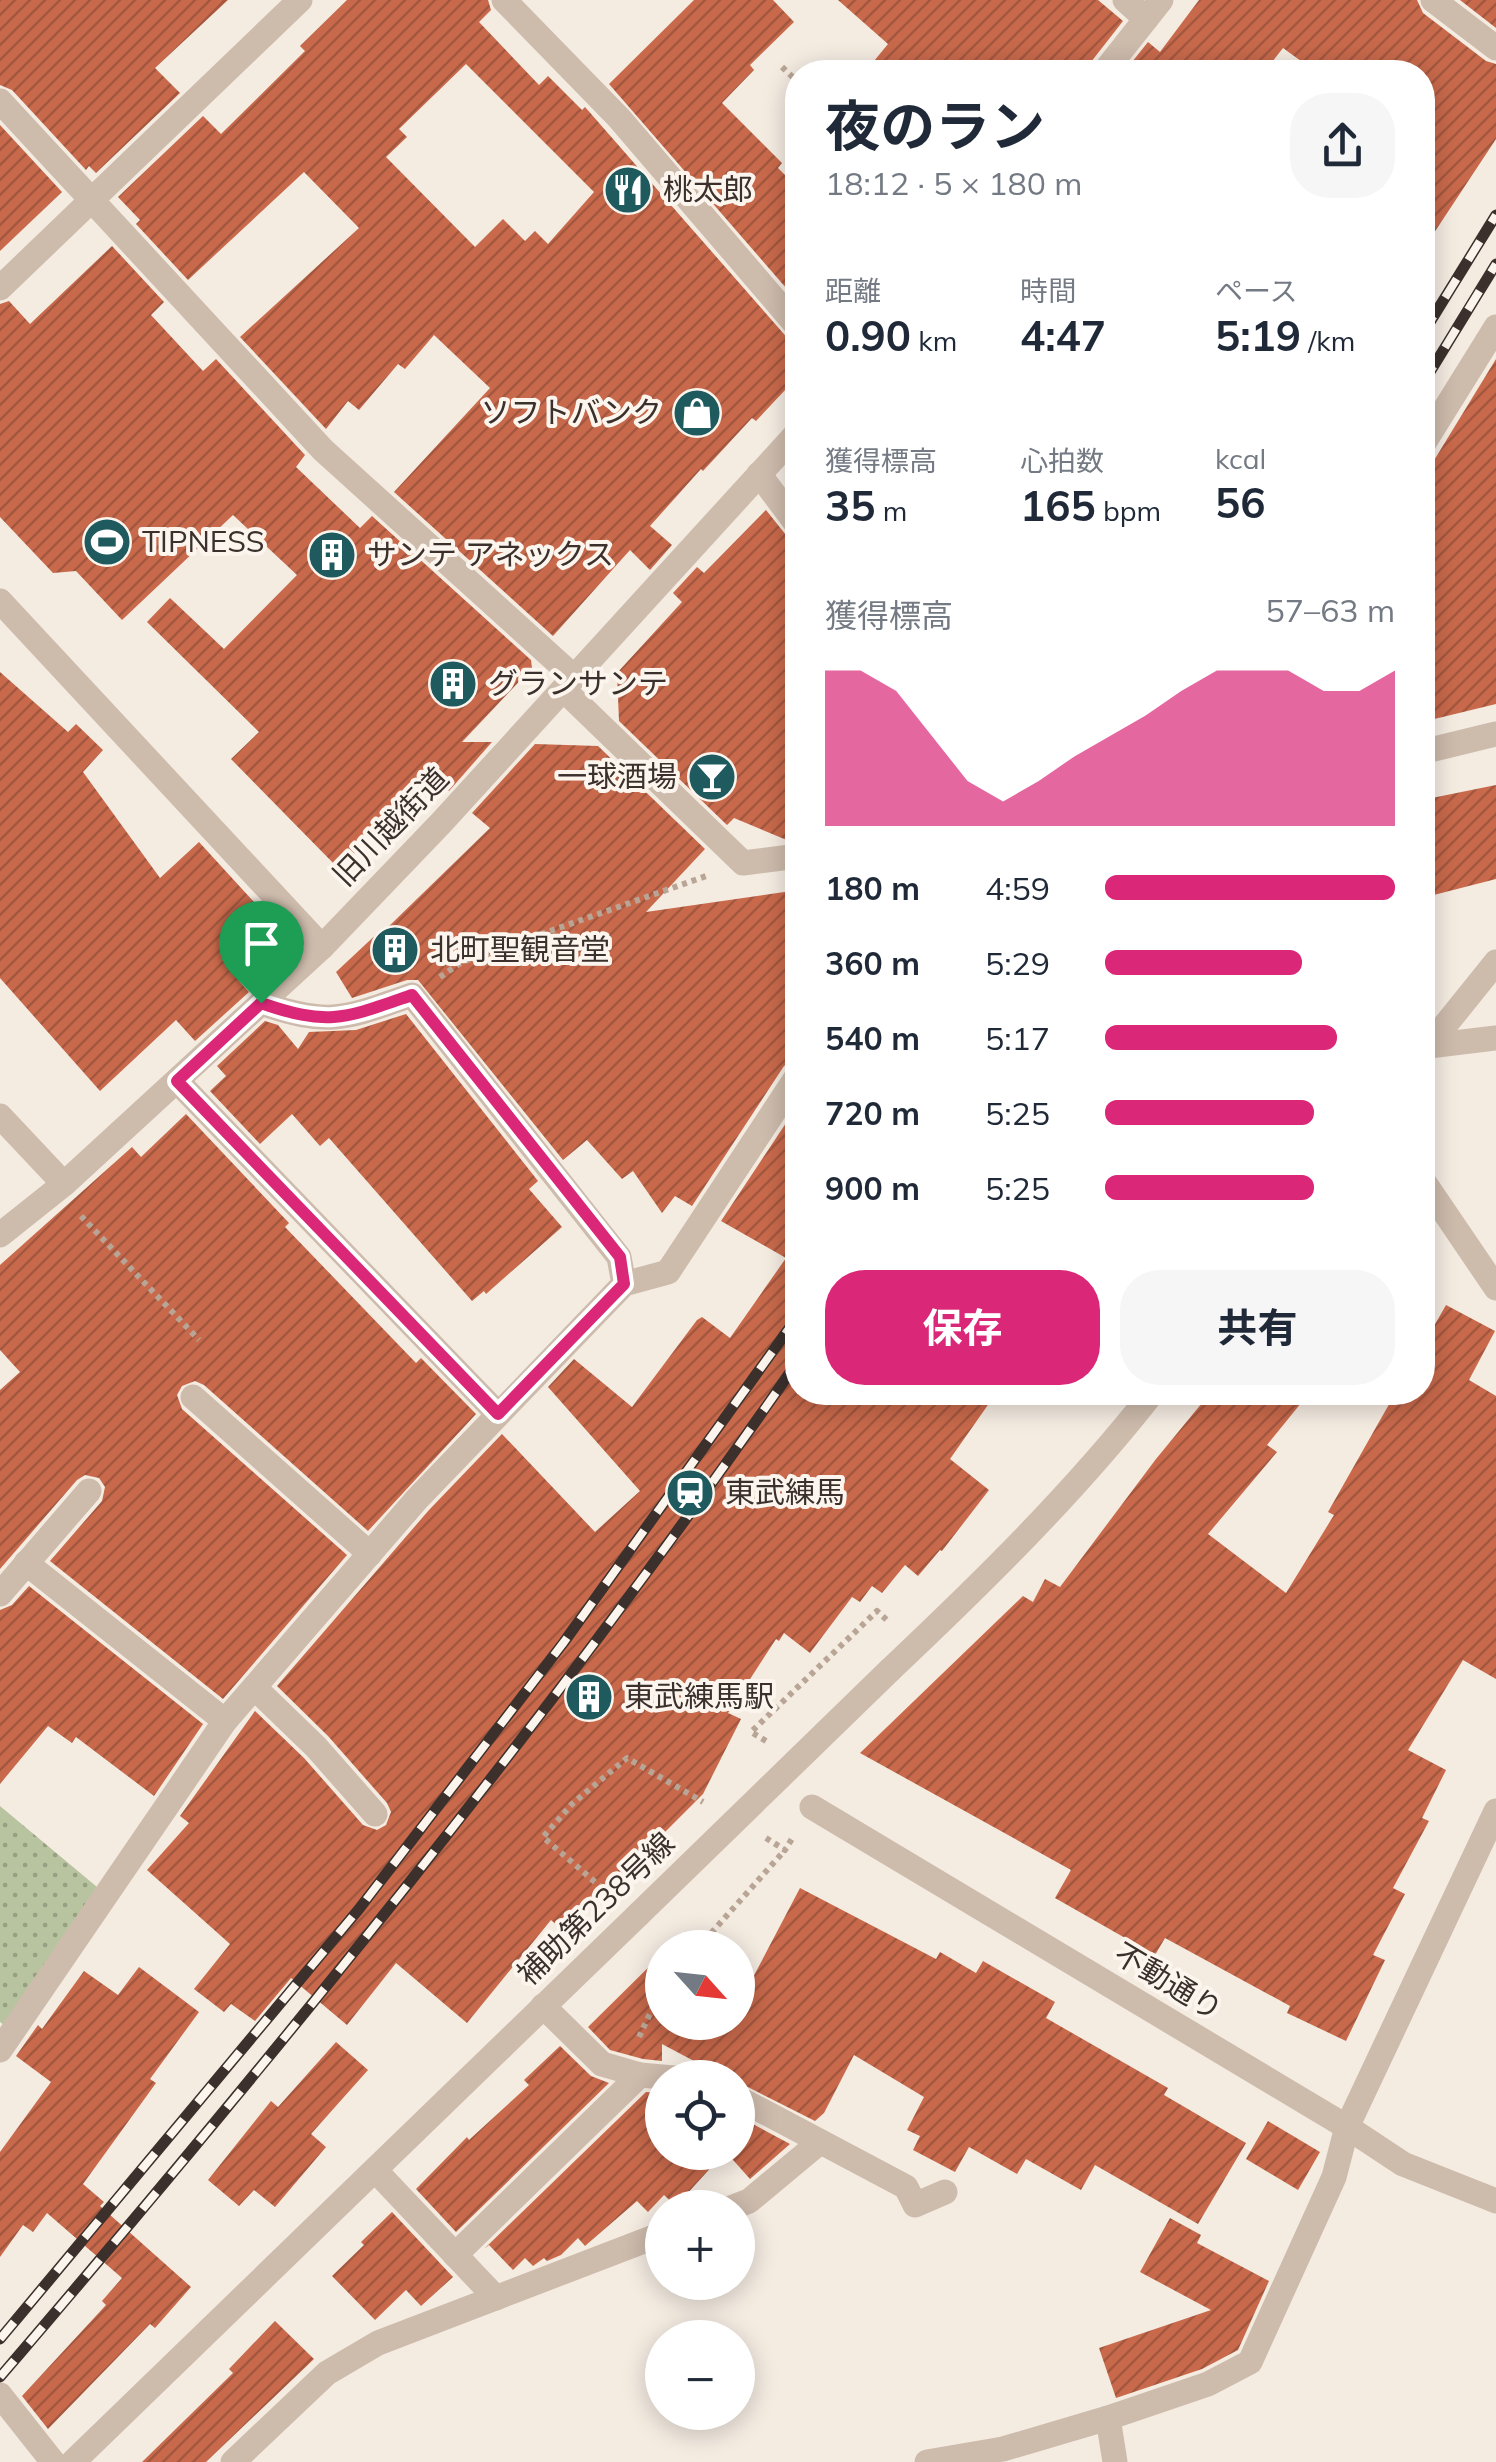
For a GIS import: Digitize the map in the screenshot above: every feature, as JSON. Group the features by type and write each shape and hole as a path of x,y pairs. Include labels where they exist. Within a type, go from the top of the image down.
{"street":[{"path":"0,288 300,0"},
{"path":"504,0 619,118 785,312"},
{"path":"1114,60 1154,10 1125,0"},
{"path":"1433,0 1496,48"},
{"path":"0,102 323,450 569,684 743,864 785,858"},
{"path":"1435,425 1496,327"},
{"name":"旧川越街道","path":"0,1234 60,1187 322,947 785,446"},
{"path":"759,474 785,509"},
{"path":"0,601 322,947"},
{"path":"1435,749 1496,734"},
{"path":"1435,1039 1496,962"},
{"path":"261,1003 302,1017 346,1018 412,995 620,1257 624,1284"},
{"path":"1435,1048 1496,1038"},
{"path":"177,1081 498,1414"},
{"path":"0,2050 226,1721 370,1554 624,1284 668,1272 785,1096"},
{"path":"0,1116 60,1187"},
{"path":"1435,1197 1496,1288"},
{"path":"193,1397 370,1554"},
{"name":"補助第238号線","path":"73,2462 1042,1522 1143,1405"},
{"path":"0,1594 89,1491"},
{"path":"26,1563 226,1721"},
{"path":"256,1688 375,1814"},
{"name":"不動通り","path":"812,1808 1348,2127 1403,2164 1496,2201"},
{"path":"927,2462 1003,2449 1108,2418 1208,2384 1250,2362 1334,2177 1348,2127 1496,1811"},
{"path":"544,2006 602,2064 645,2075"},
{"path":"455,2255 632,2073"},
{"path":"755,2107 906,2187 915,2205 945,2192"},
{"path":"755,2195 820,2142"},
{"path":"375,2170 496,2298"},
{"path":"233,2462 327,2373 378,2343 645,2241"},
{"path":"0,2395 53,2462"},
{"path":"1108,2418 1115,2462"}],"path":[{"path":"412,995 462,962 743,864"},
{"path":"60,1187 199,1340"},
{"path":"751,1732 877,1611"},
{"path":"612,1897 543,1837 572,1804 626,1758 672,1784"},
{"path":"714,1930 786,1850"},
{"path":"632,2073 645,2036"}],"green space":[{"path":"0,1806 97,1887 4,2025 0,2022"}],"building":[{"path":"0,0 228,0 155,68 180,93 96,173 89,166 86,170 12,90 0,85"},
{"path":"347,0 488,0 491,10 479,22 539,85 548,76 582,110 585,107 785,335 785,390 701,469 650,526 672,545 650,570 630,550 553,636 394,492 490,388 434,335 405,369 398,364 359,410 348,401 326,429 240,337 359,228 304,172 188,280 136,224 140,220 118,197 203,116 221,134 305,51 300,46","holes":["466,64 594,192 548,244 535,231 525,241 503,219 475,247 386,157 407,137 399,129"]},
{"path":"694,0 773,0 794,22 750,65 754,70 722,103 782,163 778,168 785,175 785,287 609,84"},
{"path":"838,0 1098,0 1123,21 1093,60 875,60 888,44"},
{"path":"1199,0 1417,0 1423,13 1486,61 1496,64 1496,139 1435,231 1435,60 1300,60 1283,48 1274,60 1134,60 1148,42 1160,52"},
{"path":"1460,0 1496,0 1496,28"},
{"path":"0,125 62,192 0,251"},
{"path":"112,246 164,302 151,315 203,371 216,359 305,455 296,467 360,528 372,516 531,660 532,668 462,742 492,742 449,791 432,776 339,869 231,759 259,732 147,622 170,598 224,649 297,575 233,515 122,620 76,571 53,573 0,517 0,304 9,301 30,324"},
{"path":"1496,359 1496,704 1435,719 1435,459"},
{"path":"766,510 785,534 785,839 734,818 727,825 619,721 617,673 682,602 673,593 697,567 704,573"},
{"path":"0,672 68,732 76,724 103,750 83,772 160,878 199,842 287,938 239,981 249,992 195,1041 176,1020 100,1091 0,978"},
{"path":"535,744 598,746 705,849 646,912 785,892 785,1066 692,1206 675,1196 662,1213 633,1171 622,1179 587,1140 563,1160 418,980 352,998 336,972 490,828 472,813"},
{"path":"1496,785 1496,879 1435,895 1435,797"},
{"path":"406,1014 538,1181 529,1189 562,1227 486,1294 484,1291 472,1301 329,1138 320,1146 292,1114 260,1144 210,1091 226,1076 217,1066 265,1021 278,1025 298,1049 309,1032 356,1030"},
{"path":"186,1114 289,1223 285,1227 416,1363 421,1358 476,1414 368,1531 204,1385 195,1381 182,1386 177,1395 182,1409 347,1555 223,1699 50,1561 102,1501 105,1487 99,1478 85,1475 77,1480 0,1569 0,1390 20,1372 0,1350 0,1265 132,1147 141,1157"},
{"path":"785,1125 785,1257 721,1221"},
{"path":"785,1259 785,1405 988,1405 950,1459 989,1490 918,1576 905,1565 882,1593 872,1586 860,1602 852,1597 810,1653 784,1633 779,1641 776,1639 728,1713 741,1719 703,1794 609,1888 606,1885 575,1920 568,1915 558,1926 551,1920 467,2023 396,1963 347,2025 291,1978 255,2021 231,2004 224,2012 194,1989 230,1944 147,1870 189,1823 180,1816 255,1711 304,1758 363,1825 377,1830 386,1825 391,1812 387,1803 277,1686 429,1510 502,1434 595,1532 640,1491 548,1387 574,1359 632,1407 697,1320 702,1317 730,1338"},
{"path":"1446,1305 1495,1331 1469,1380 1496,1396 1496,1679 1463,1660 1408,1750 1446,1770 1422,1818 1429,1821 1393,1888 1405,1894 1373,1955 1385,1960 1346,2041 1287,2013 1290,2006 1165,1938 1155,1955 1055,1898 1071,1870 860,1753 1023,1596 1033,1602 1045,1579 1060,1587 1200,1405 1299,1405 1267,1445 1277,1452 1208,1534 1286,1593 1334,1515 1328,1512 1389,1405 1435,1405 1435,1324"},
{"path":"29,1586 203,1724 154,1796 76,1737 72,1743 48,1726 0,1784 0,1610 12,1605"},
{"path":"800,1888 936,1959 940,1952 976,1973 983,1961 1055,2002 1046,2018 1168,2088 1164,2095 1246,2143 1198,2224 1095,2165 1081,2190 1026,2159 1017,2174 969,2147 955,2172 913,2150 920,2136 907,2130 924,2097 854,2055 824,2113 815,2121 755,2091 755,2060 692,2060 662,2044 662,2060 643,2059 610,2050 588,2027 645,1971 645,2040 755,2040 755,1974"},
{"path":"139,1967 199,2012 150,2079 156,2083 83,2184 104,2202 100,2206 191,2287 155,2328 150,2324 48,2429 22,2396 106,2305 102,2301 122,2278 47,2213 33,2232 23,2225 0,2257 0,2152 51,2082 16,2056 38,2025 42,2029 84,1971 118,1995"},
{"path":"336,2042 368,2070 311,2134 326,2147 275,2207 254,2190 239,2206 208,2180 271,2101 278,2107"},
{"path":"560,2046 591,2076 609,2083 456,2232 416,2189 467,2137 469,2140 529,2085 524,2080"},
{"path":"645,2093 645,2170 709,2170 691,2190 645,2190 645,2209 637,2201 585,2246 578,2238 561,2255 547,2261 544,2258 533,2266 525,2258 513,2270 489,2245 484,2249"},
{"path":"1268,2121 1320,2152 1298,2190 1246,2159"},
{"path":"755,2125 790,2144 750,2179 742,2170 755,2170"},
{"path":"392,2212 453,2277 421,2306 406,2290 375,2320 332,2276"},
{"path":"1170,2218 1201,2235 1197,2243 1269,2281 1238,2350 1202,2369 1116,2398 1099,2348 1211,2310 1140,2272"},
{"path":"275,2321 314,2359 206,2462 142,2462 233,2373 229,2369"}],"railway":[{"path":"1435,314 1496,215"},
{"path":"1435,364 1496,264"},
{"path":"0,2339 359,1909 564,1642 785,1334"},
{"path":"0,2377 412,1880 609,1624 785,1379"}],"place":[{"name":"桃太郎","path":"628,190"},
{"name":"ソフトバンク","path":"697,413"},
{"name":"TIPNESS","path":"107,542"},
{"name":"サンテ アネックス","path":"332,555"},
{"name":"グランサンテ","path":"453,684"},
{"name":"一球酒場","path":"712,777"},
{"name":"北町聖観音堂","path":"395,950"},
{"name":"東武練馬","path":"690,1493"},
{"name":"東武練馬駅","path":"589,1697"}],"route":[{"path":"412,995 620,1257 624,1284 498,1414 177,1081 261,1003 302,1017 346,1018 412,995"}]}
